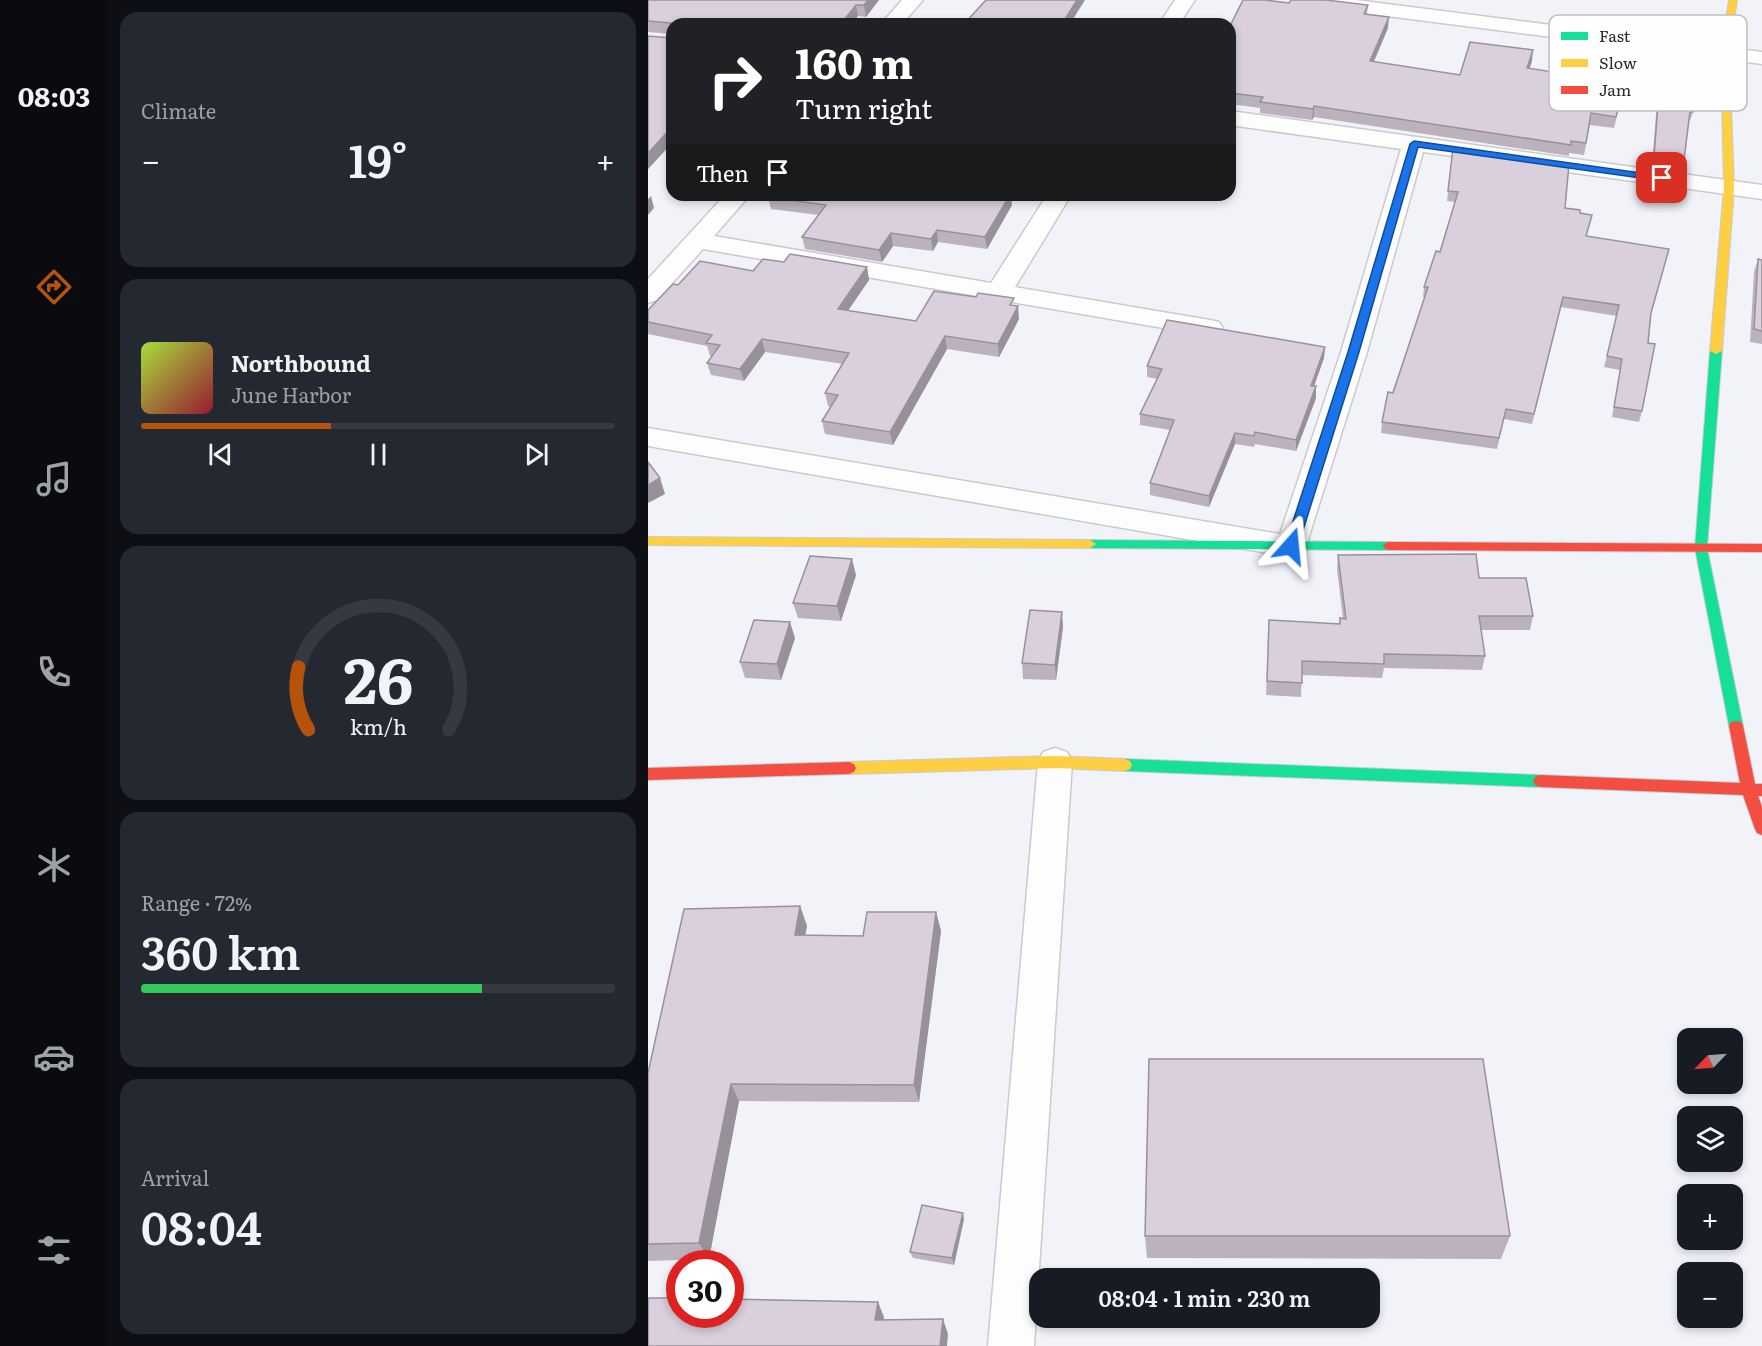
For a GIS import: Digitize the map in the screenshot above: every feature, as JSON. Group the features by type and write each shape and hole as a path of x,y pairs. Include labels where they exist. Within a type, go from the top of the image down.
{"street":[{"path":"896,18 913,0"},
{"path":"1173,18 1185,0"},
{"path":"1308,0 1549,31"},
{"path":"1468,21 1474,0"},
{"path":"1731,15 1733,0"},
{"path":"1747,56 1762,58"},
{"path":"1727,111 1729,188 1701,548 1756,790 1762,829"},
{"path":"1236,119 1762,192"},
{"path":"1291,546 1342,350 1414,144"},
{"path":"648,295 733,201"},
{"path":"998,292 1055,201"},
{"path":"697,241 1239,333"},
{"path":"648,437 1291,546"},
{"path":"648,541 1762,548"},
{"path":"648,774 1055,762 1756,790"},
{"path":"1011,1346 1055,762"}],"building":[{"path":"648,0 868,0 864,5 856,5 846,18 666,18 666,23 648,21"},
{"path":"986,0 1077,0 1066,18 970,18"},
{"path":"1243,0 1289,3 1291,0 1326,0 1368,5 1364,14 1389,17 1370,61 1460,75 1470,42 1533,50 1527,68 1549,71 1549,111 1617,111 1616,117 1591,113 1586,143 1571,141 1571,145 1314,106 1313,109 1260,102 1263,97 1236,94 1236,18 1234,18"},
{"path":"648,36 666,38 666,134 648,153"},
{"path":"1657,111 1690,111 1684,160 1654,156"},
{"path":"1453,148 1569,164 1565,208 1580,210 1580,213 1592,215 1586,236 1669,249 1651,313 1648,343 1655,344 1642,411 1614,407 1622,359 1607,356 1619,305 1563,297 1534,414 1506,409 1499,438 1382,422 1388,392 1393,393 1428,287 1424,287 1436,251 1440,252 1458,192 1448,191"},
{"path":"797,201 1006,201 985,237 937,230 931,239 891,233 879,250 802,237 826,205"},
{"path":"790,254 867,267 838,309 916,321 934,291 976,297 978,293 1014,298 1010,305 1018,306 998,344 945,336 890,432 822,421 838,395 825,393 849,353 762,339 740,369 707,363 720,345 706,343 712,335 648,322 648,310 673,284 678,285 700,261 753,271 763,259 784,262"},
{"path":"1758,259 1762,260 1762,331 1754,329"},
{"path":"1167,320 1325,347 1311,386 1316,386 1296,440 1255,432 1254,436 1235,433 1209,496 1150,483 1174,420 1140,414 1162,369 1147,366"},
{"path":"648,462 660,478 648,485"},
{"path":"1476,554 1479,578 1526,578 1533,616 1479,616 1485,656 1384,654 1384,664 1302,661 1302,683 1267,681 1269,620 1340,624 1340,618 1346,619 1338,555"},
{"path":"810,556 852,559 837,606 793,603"},
{"path":"1030,610 1062,612 1055,665 1022,663"},
{"path":"754,620 790,622 777,664 740,662"},
{"path":"800,906 795,935 863,936 867,912 936,912 914,1085 731,1084 699,1243 648,1244 648,1073 684,909"},
{"path":"1149,1059 1483,1059 1510,1236 1145,1236"},
{"path":"922,1205 963,1213 952,1258 910,1252"},
{"path":"648,1298 666,1298 666,1328 744,1328 744,1299 878,1302 875,1320 943,1319 940,1346 648,1346"}],"traffic: fast":[{"path":"1716,351 1701,548 1736,726"},
{"path":"1090,544 1388,546"},
{"path":"1125,765 1540,781"}],"traffic: slow":[{"path":"1731,15 1733,0"},
{"path":"1716,351 1729,188 1727,111"},
{"path":"648,541 1090,544"},
{"path":"849,768 1055,762 1125,765"}],"traffic: jam":[{"path":"1388,546 1762,548"},
{"path":"1736,726 1749,790 1762,829"},
{"path":"648,774 849,768"},
{"path":"1540,781 1762,790"}],"route":[{"path":"1291,546 1354,352 1414,144 1662,178"}]}
